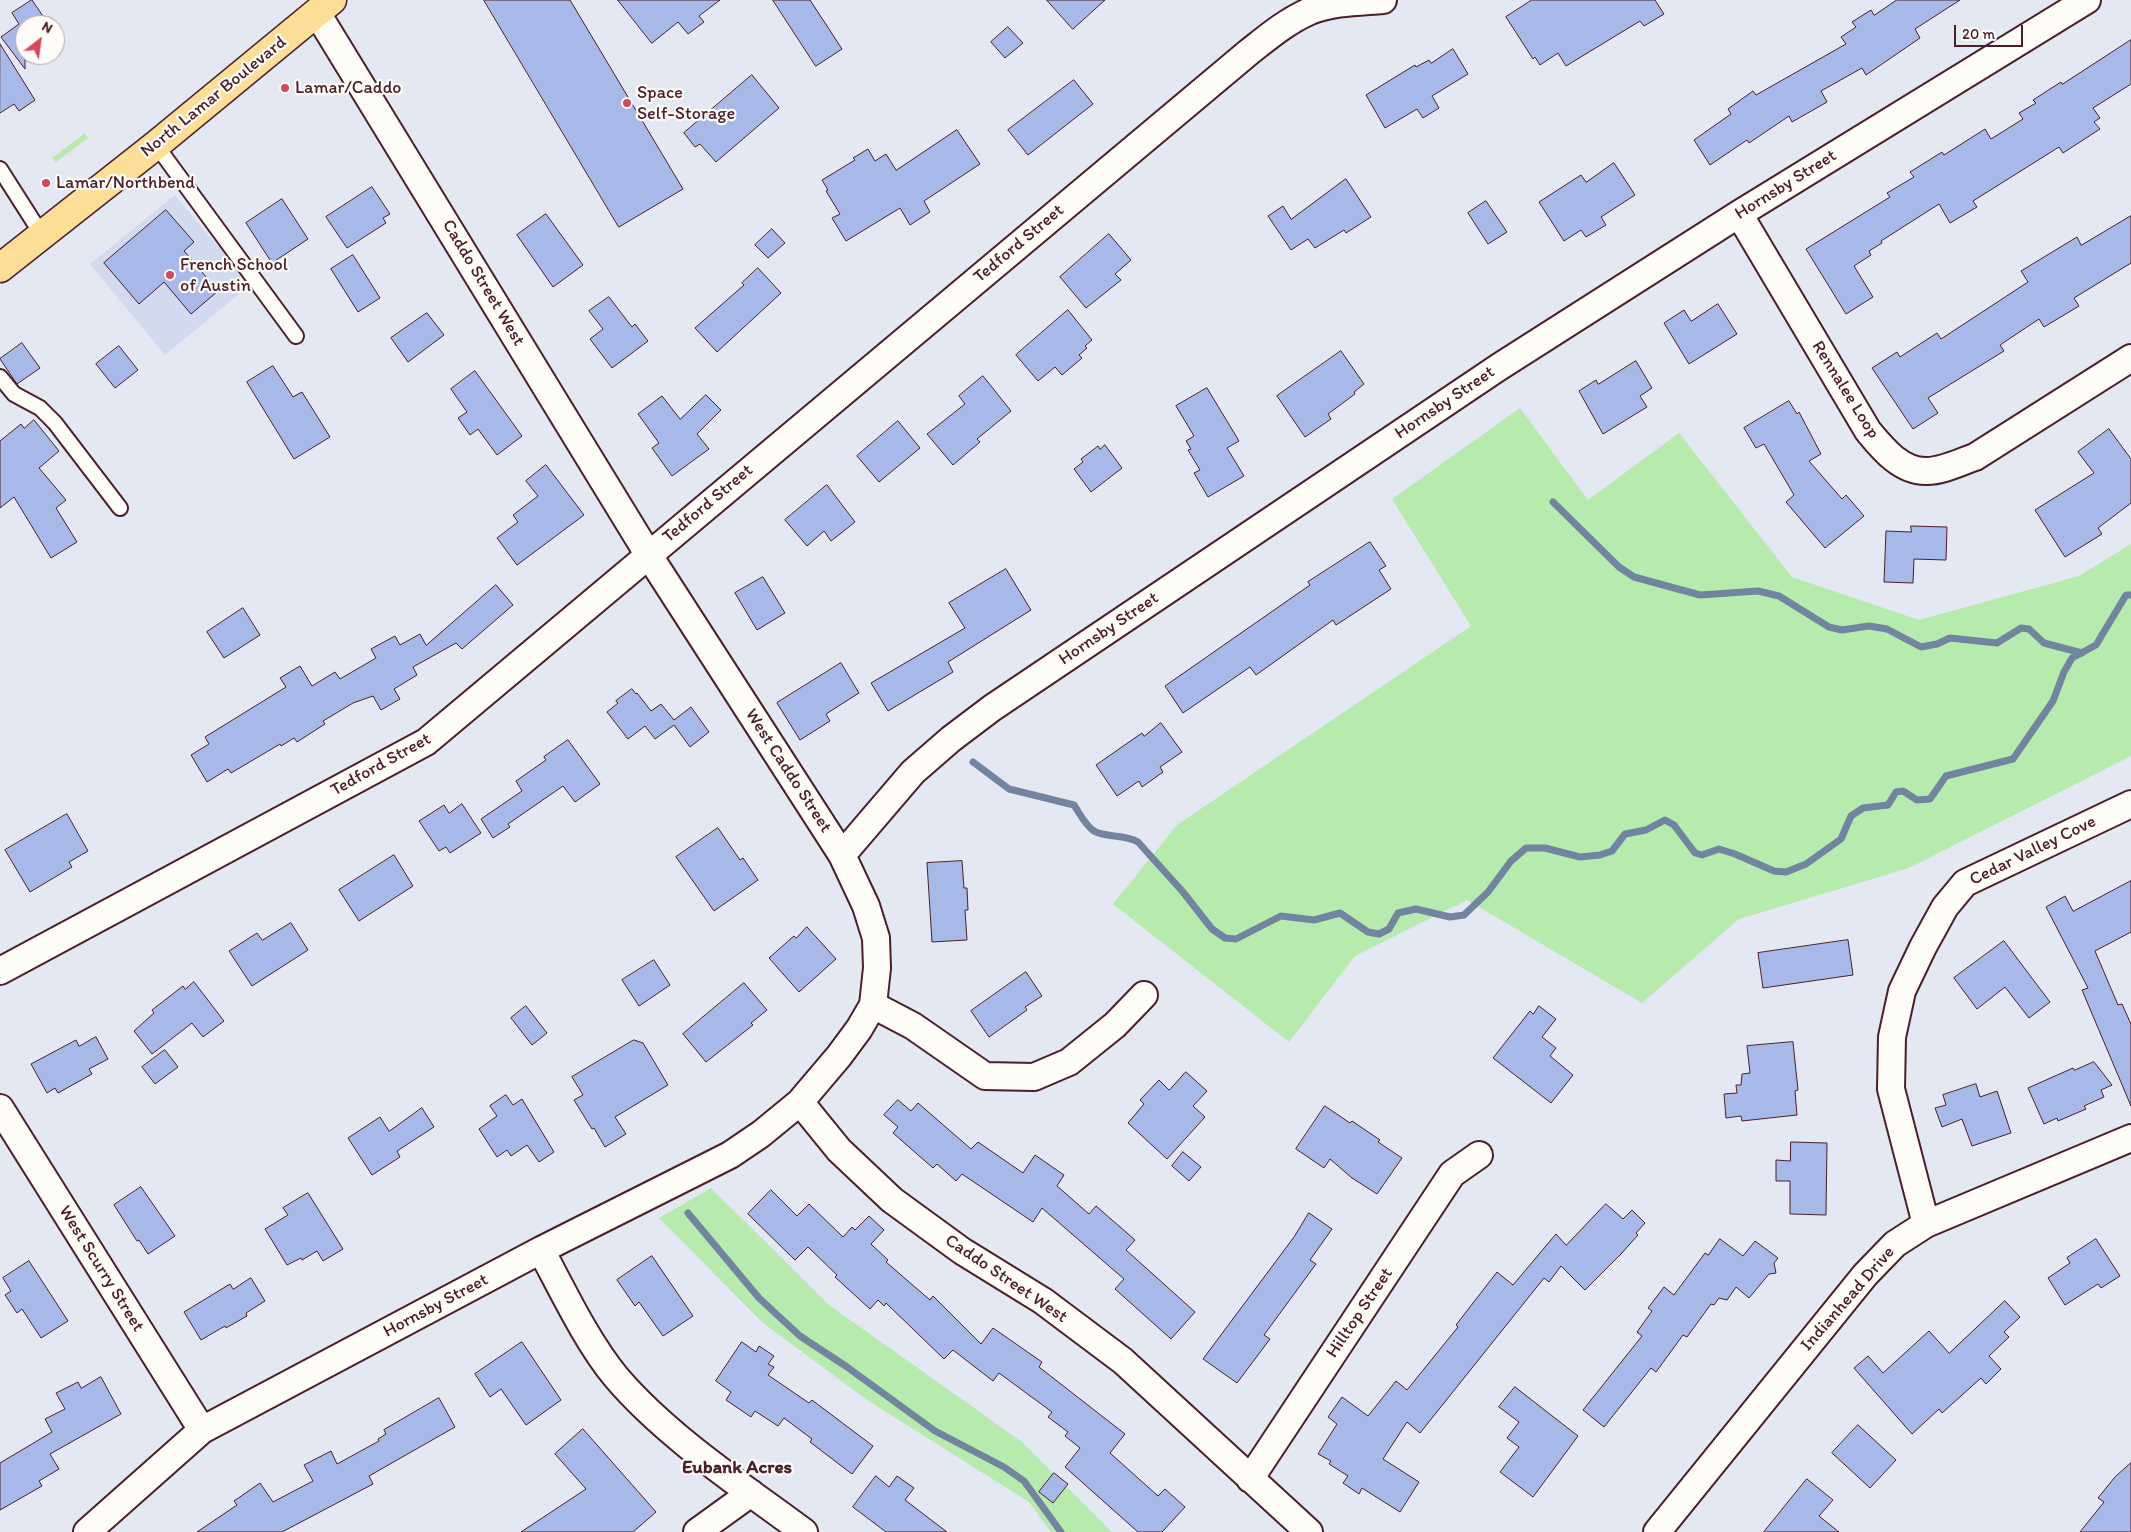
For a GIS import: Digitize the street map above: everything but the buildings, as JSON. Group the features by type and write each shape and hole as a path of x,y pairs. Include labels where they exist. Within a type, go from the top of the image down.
{"main road":[{"name":"North Lamar Boulevard","path":"0,266 156,145 318,4"}],"street":[{"name":"Tedford Street","path":"0,971 426,742 1249,52 1283,26 1311,11 1341,4 1383,0"},
{"name":"Hornsby Street","path":"842,855 914,772 951,739 992,708 1499,367 1738,214 2086,0"},
{"name":"Caddo Street West","path":"318,4 648,554"},
{"name":"Rennalee Loop","path":"1738,214 1868,431 1886,453 1904,466 1926,472 1975,457 2131,358"},
{"name":"West Caddo Street","path":"648,554 842,855 866,906 876,938 877,968 873,1005"},
{"name":"Cedar Valley Cove","path":"1926,1224 1891,1089 1892,1037 1902,990 1944,907 1965,883 2131,804"},
{"path":"800,1102 844,1049 859,1029 873,1005 913,1026 985,1076 1034,1077 1069,1062 1115,1025 1144,995"},
{"name":"Caddo Street West","path":"800,1102 839,1150 892,1200 962,1252 1043,1301 1124,1361 1250,1480 1309,1532"},
{"name":"Hornsby Street","path":"87,1532 202,1430 541,1250 730,1155 761,1134 800,1102"},
{"name":"West Scurry Street","path":"0,1108 202,1430"},
{"name":"Indianhead Drive","path":"1657,1532 1866,1275 1894,1244 1926,1224 2131,1138"},
{"name":"Hilltop Street","path":"1250,1480 1452,1174 1479,1155"},
{"path":"541,1250 586,1332 616,1377 662,1425 804,1532"},
{"path":"697,1532 751,1493"}],"lane":[{"path":"156,145 296,336"},
{"path":"0,169 42,235"},
{"path":"0,377 14,394 40,408 55,423 120,508"}],"shaded area":[{"name":"French School of Austin","path":"175,195 250,285 165,355 90,264"}],"green space":[{"path":"85,133 88,138 56,162 52,158"},
{"path":"1520,408 1588,500 1679,433 1792,577 1919,620 2079,576 2131,544 2131,756 1909,868 1739,919 1642,1003 1467,900 1355,956 1289,1042 1113,904 1177,825 1471,626 1392,499"},
{"path":"711,1188 829,1305 1022,1442 1112,1532 1051,1532 1029,1502 867,1400 762,1322 659,1218"}],"waterway":[{"path":"1553,502 1619,567 1634,577 1700,595 1758,591 1779,596 1829,627 1842,630 1869,626 1887,629 1921,647 1937,644 1950,638 1997,643 2021,628 2029,629 2044,643 2082,653"},
{"path":"973,762 1009,789 1074,805 1085,823 1098,833 1138,842 1183,892 1212,929 1225,938 1236,939 1281,916 1314,920 1340,913 1368,932 1379,934 1389,929 1398,913 1416,909 1450,917 1464,915 1488,892 1511,861 1526,848 1545,848 1580,857 1600,855 1612,851 1625,834 1646,830 1665,820 1674,825 1695,853 1702,855 1719,849 1774,871 1786,872 1806,864 1841,839 1851,816 1863,808 1888,805 1896,792 1903,791 1917,800 1930,799 1946,776 2013,759 2053,701 2064,672 2072,658 2096,645 2126,595 2131,595"},
{"path":"688,1213 759,1298 800,1336 847,1367 935,1431 1004,1467 1024,1481 1061,1532"}],"place":[{"name":"Lamar/Caddo","path":"285,88"},
{"name":"Space Self-Storage","path":"627,103"},
{"name":"Lamar/Northbend","path":"46,183"},
{"name":"French School of Austin","path":"170,275"}],"district":[{"name":"Eubank Acres","path":"737,1468"}]}
